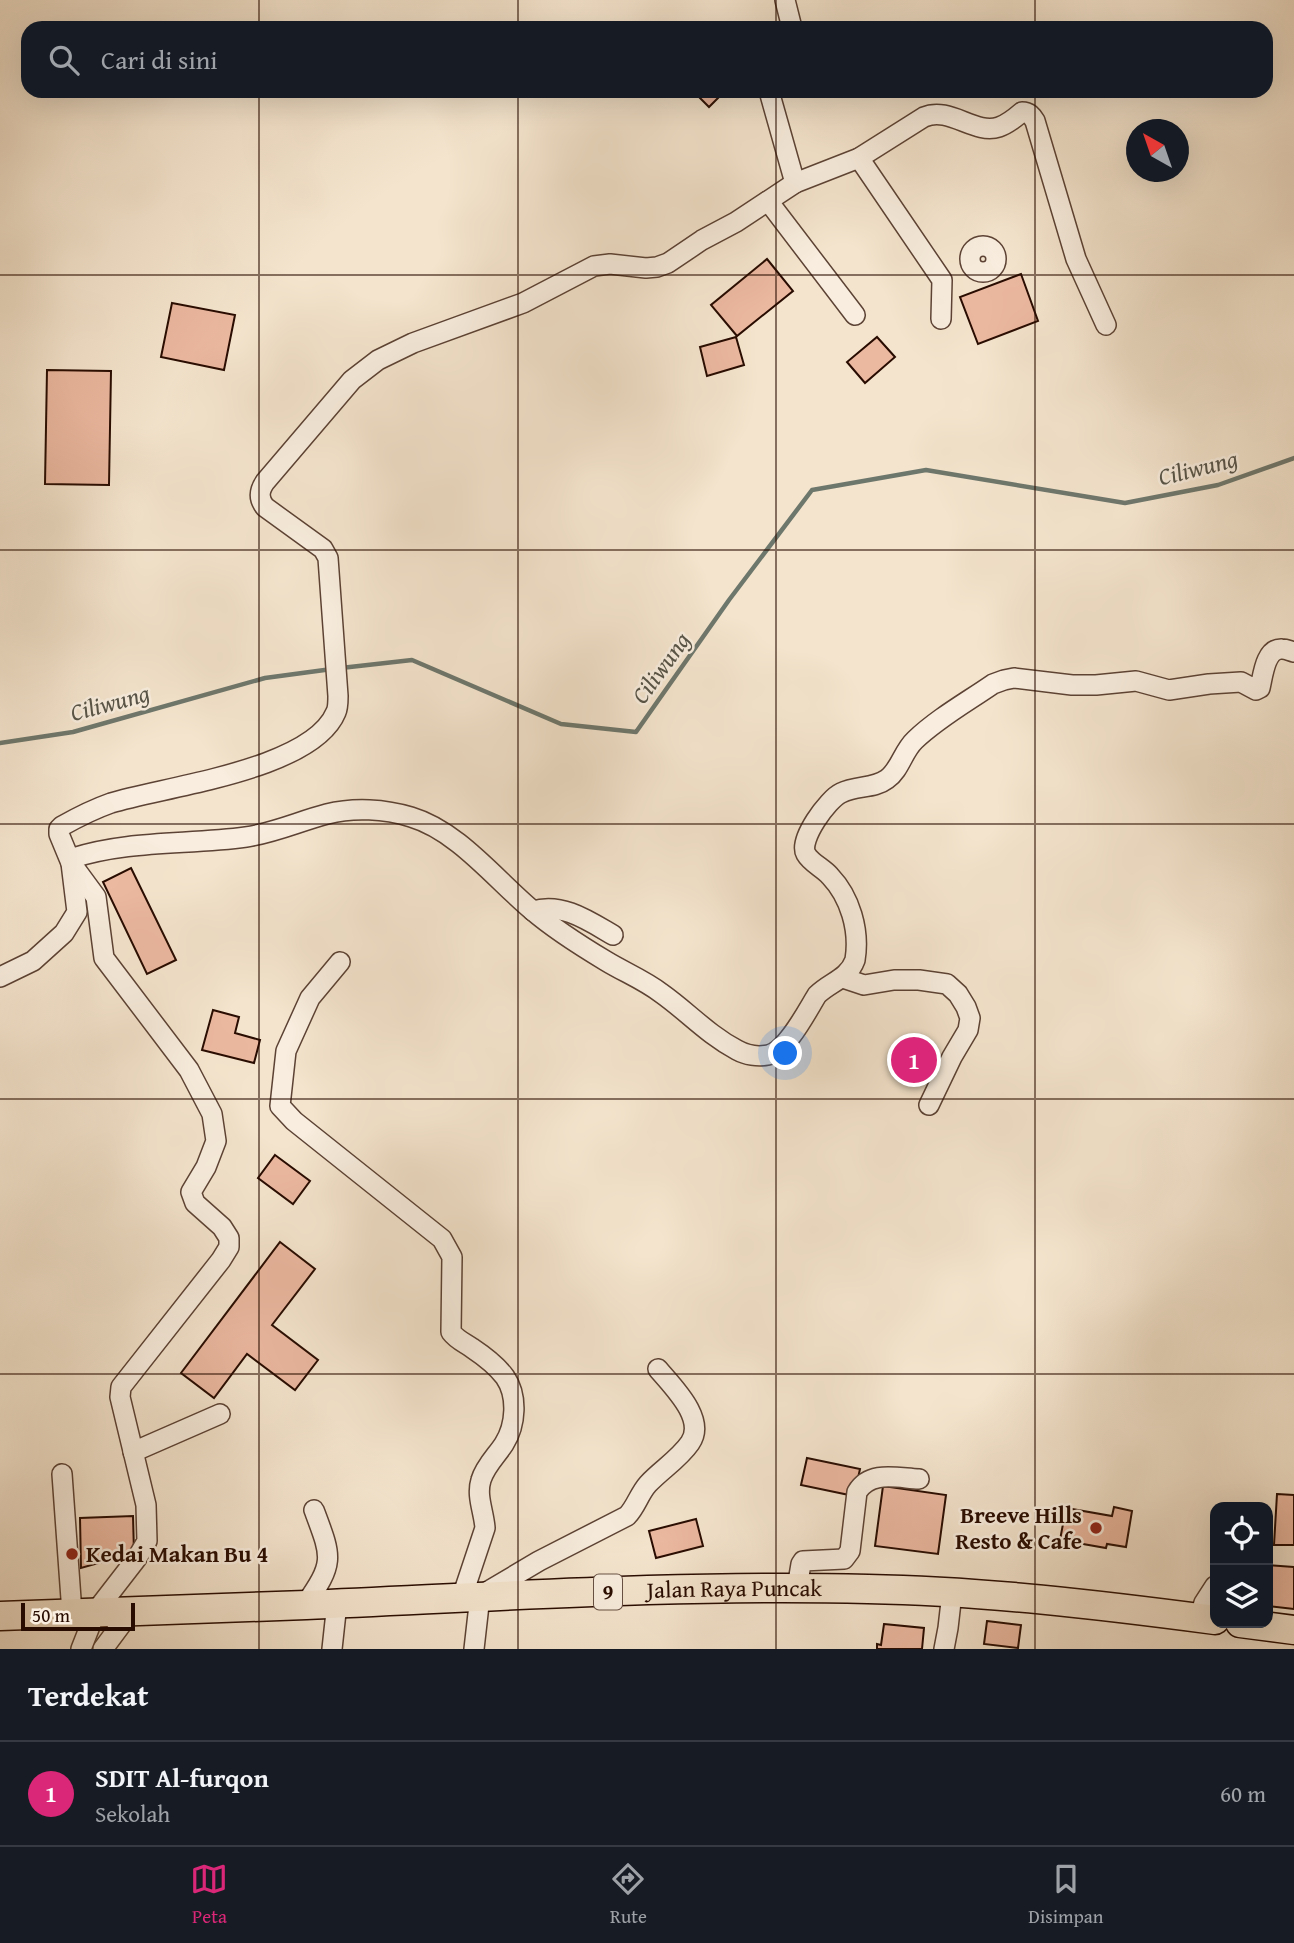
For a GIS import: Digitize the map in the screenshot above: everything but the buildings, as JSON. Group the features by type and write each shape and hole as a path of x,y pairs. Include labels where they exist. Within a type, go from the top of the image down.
{"highway":[{"name":"Jalan Raya Puncak","path":"0,1616 471,1597 797,1588 1004,1596 1207,1619"},
{"path":"1273,1627 1294,1630"}],"street":[{"path":"785,0 790,21"},
{"path":"771,98 795,183"},
{"path":"84,1612 137,1558 147,1541 146,1505 120,1397 121,1387 221,1260 230,1241 222,1227 195,1203 191,1192 206,1167 216,1141 212,1114 189,1070 104,958 96,897 71,863 59,829 109,804 223,778 260,766 310,741 336,712 338,696 328,558 323,549 265,507 260,499 260,491 265,482 352,380 377,360 413,343 523,303 594,265 646,268 663,265 795,183 859,158 930,114 948,116 989,129 1007,124 1022,112 1028,113 1035,121 1076,260 1106,325"},
{"path":"859,158 942,281 942,318"},
{"path":"768,201 855,315"},
{"path":"942,281 971,265"},
{"path":"0,977 33,961 64,933 77,912 71,863 73,858 120,846 249,837 327,814 374,810 413,817 440,831 533,911 607,961 661,993 715,1037 740,1052 771,1055 779,1050 817,995 843,978 853,966 856,956 851,910 843,893 828,873 807,856 804,848 805,841 820,815 841,793 888,779 905,751 924,732 993,684 1004,680 1027,679 1072,685 1136,681 1169,690 1242,682 1256,690 1260,688 1274,651 1282,649 1294,652"},
{"path":"533,911 550,908 569,912 613,934"},
{"path":"340,962 310,998 286,1051 280,1106 294,1121 442,1239 452,1257 451,1332 455,1338 473,1348 504,1374 513,1397 513,1420 509,1433 480,1483 485,1528 471,1597 474,1649"},
{"path":"843,978 864,985 894,980 947,984 958,995 970,1018 968,1030 929,1105"},
{"path":"471,1597 627,1516 642,1491 688,1446 696,1429 692,1415 658,1369"},
{"path":"133,1452 220,1414"},
{"path":"62,1474 84,1612 81,1649"},
{"path":"797,1588 803,1561 848,1557 859,1487 879,1477 919,1479"},
{"path":"305,1605 325,1576 328,1563 325,1540 314,1510"},
{"path":"944,1649 953,1593"},
{"path":"1207,1619 1204,1603 1210,1594"},
{"path":"332,1649 337,1603"},
{"path":"103,1649 132,1610"}],"waterway":[{"name":"Ciliwung","path":"341,668 412,660 561,724 636,732 729,600 812,490 926,470 1125,503 1218,485 1294,458"},
{"name":"Ciliwung","path":"0,743 73,732 265,678 332,669"}],"place":[{"name":"SDIT Al-furqon","path":"914,1060"},
{"name":"Breeve Hills Resto & Cafe","path":"1096,1528"},
{"name":"Kedai Makan Bu 4","path":"72,1554"}]}
